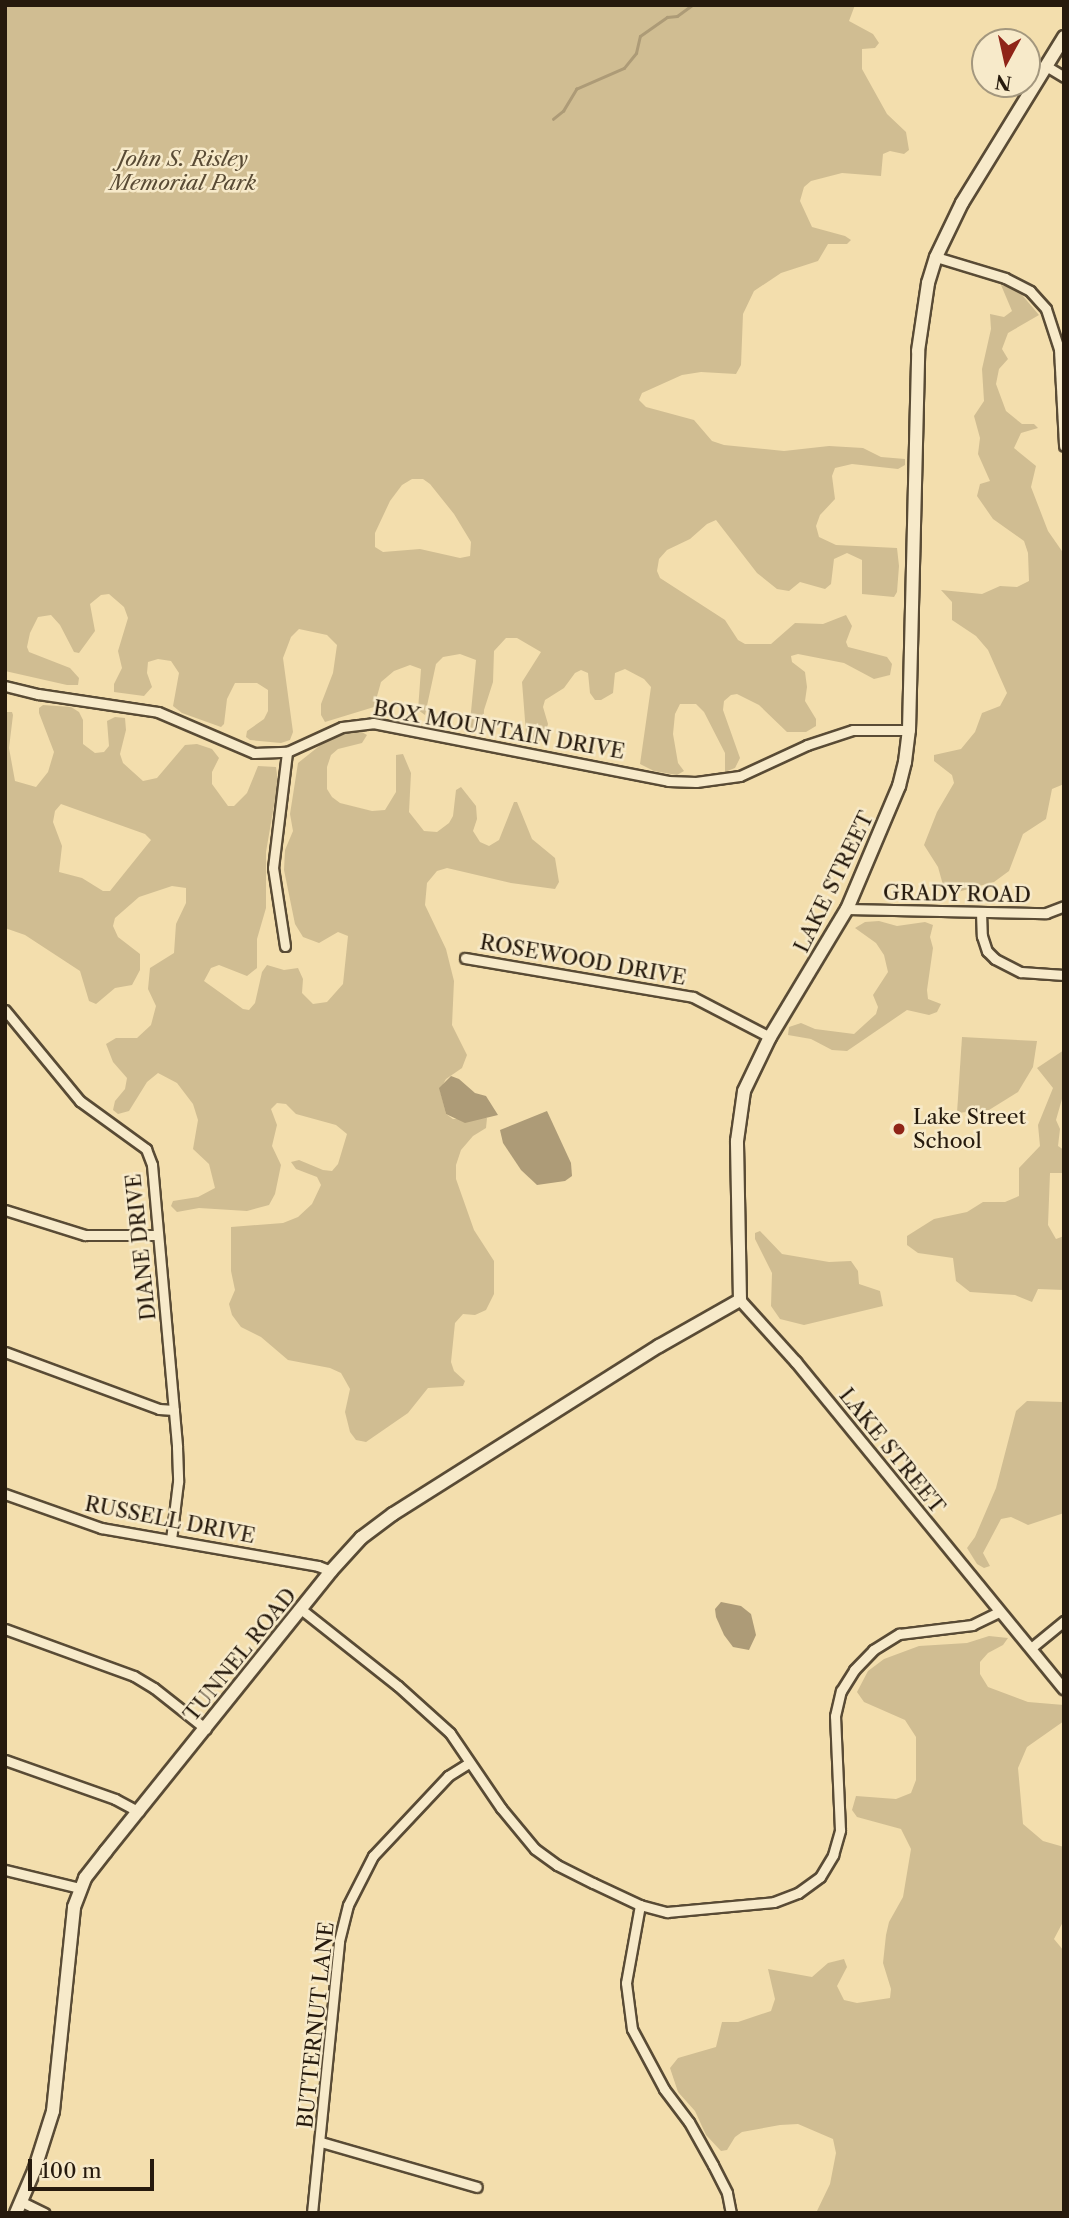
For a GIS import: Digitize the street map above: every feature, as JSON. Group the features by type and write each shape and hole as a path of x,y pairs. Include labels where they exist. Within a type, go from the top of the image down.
{"main road":[{"name":"LAKE STREET","path":"740,1300 739,1121 747,1082 769,1037 847,909 899,786 909,730 921,315 936,257 962,203 1064,37"},
{"name":"TUNNEL ROAD","path":"19,2207 52,2111 74,1907 80,1888 106,1850 331,1571 361,1538 393,1514 659,1346 740,1300"}],"street":[{"path":"1046,66 1064,77"},
{"path":"936,257 1006,278 1030,291 1046,309 1059,348 1064,446"},
{"name":"BOX MOUNTAIN DRIVE","path":"5,685 38,694 158,712 243,750 265,754 287,752 342,727 373,723 668,780 696,782 740,776 807,745 853,730 909,730"},
{"path":"285,946 273,868 287,752"},
{"name":"GRADY ROAD","path":"847,909 1046,913 1064,906"},
{"path":"981,912 982,936 987,951 995,959 1021,972 1064,975"},
{"name":"ROSEWOOD DRIVE","path":"465,958 693,997 769,1037"},
{"name":"DIANE DRIVE","path":"5,1010 80,1101 146,1149 152,1166 178,1482 171,1540"},
{"path":"5,1210 85,1235 157,1235"},
{"name":"LAKE STREET","path":"740,1300 796,1362 1064,1689"},
{"path":"5,1352 159,1409 174,1410"},
{"name":"RUSSELL DRIVE","path":"5,1494 101,1528 318,1566 331,1571"},
{"path":"302,1610 424,1707 450,1733 469,1763 535,1849 557,1865 640,1905 667,1912 774,1902 798,1893 820,1877 833,1855 840,1830 835,1716 841,1691 854,1670 873,1650 899,1634 972,1625 999,1612"},
{"path":"1031,1648 1064,1620"},
{"path":"5,1629 134,1676 154,1688 206,1729"},
{"path":"5,1760 116,1799 139,1812"},
{"name":"BUTTERNUT LANE","path":"312,2213 339,1941 348,1905 373,1856 448,1776 469,1763"},
{"path":"5,1870 80,1888"},
{"path":"640,1905 626,1983 632,2029 664,2089 689,2122 713,2165 727,2193 731,2213"},
{"path":"321,2142 477,2187"},
{"path":"19,2207 45,2213"}],"green space":[{"name":"John S. Risley Memorial Park","path":"5,5 855,5 849,21 873,34 879,43 875,48 862,49 862,69 887,114 906,132 909,150 904,154 890,151 883,154 881,176 842,173 811,181 804,187 800,201 812,227 851,240 847,244 828,244 818,261 781,273 754,291 743,314 741,365 736,374 701,372 682,375 642,393 639,400 646,407 694,420 712,441 724,445 784,451 829,446 863,448 881,457 905,459 905,465 898,469 852,464 835,468 832,476 835,499 820,515 816,526 819,537 836,545 897,548 899,566 897,592 894,597 862,594 862,560 847,553 834,559 831,584 825,589 800,582 789,591 777,589 757,573 716,520 690,539 667,550 659,559 657,571 660,578 725,620 738,640 745,644 771,644 795,623 823,624 846,615 852,626 846,642 848,647 887,657 892,664 890,675 874,679 844,663 798,654 791,656 792,662 805,672 805,701 816,719 816,726 806,732 787,732 759,705 737,694 731,695 724,701 723,710 740,758 735,768 725,772 725,753 704,712 696,704 680,704 675,714 673,734 678,763 684,771 677,775 654,771 640,764 651,687 644,679 625,669 615,673 613,693 601,700 595,700 590,693 588,673 581,670 575,673 564,688 545,700 543,707 548,724 544,738 537,742 530,740 526,733 522,682 541,652 517,638 506,638 494,651 493,682 484,710 483,727 475,729 470,727 470,722 476,660 460,654 443,657 436,664 425,715 418,710 421,669 410,665 394,671 381,682 374,707 325,722 321,715 321,704 333,673 337,645 327,635 299,629 291,637 283,658 293,732 290,740 281,743 250,740 246,737 247,731 264,719 268,711 268,690 257,683 235,683 227,699 224,724 221,727 182,713 173,706 179,673 171,661 158,659 148,662 147,673 152,687 144,696 114,692 114,684 122,668 118,651 128,618 124,607 109,594 101,595 90,604 95,631 79,653 74,652 60,625 51,615 38,617 30,633 27,647 29,652 70,668 79,678 78,685 5,671","holes":["412,479 423,479 454,514 471,542 470,556 460,558 420,549 383,552 375,547 375,533 390,501 402,485"]},
{"path":"1001,285 1017,289 1039,315 1008,333 1002,349 1008,359 999,369 996,384 1006,411 1022,424 1034,424 1038,428 1021,433 1014,448 1036,466 1031,487 1048,531 1064,554 1064,784 1052,789 1046,819 1023,834 1009,871 994,882 954,893 943,885 938,867 924,845 937,812 954,783 952,775 934,761 934,755 961,749 975,732 982,713 1000,706 1007,693 988,650 976,636 952,620 952,602 941,590 982,594 1000,586 1017,587 1029,581 1028,553 1024,541 993,519 977,496 980,484 990,481 978,454 980,438 974,416 984,401 982,369 991,329 990,314 1004,317 1012,311"},
{"path":"43,705 71,707 79,712 83,720 83,744 95,753 104,752 109,746 107,721 115,717 125,718 126,730 120,754 123,763 143,781 157,778 185,745 197,744 212,749 219,758 212,772 212,784 228,806 234,806 247,793 258,766 276,767 278,782 266,852 266,908 257,939 257,968 247,976 219,965 211,968 204,981 243,1009 249,1010 255,1003 262,972 267,965 284,970 298,968 303,979 302,993 313,1004 327,1002 343,984 348,936 338,932 319,943 303,937 295,924 284,870 285,850 293,831 290,814 298,763 323,743 350,732 360,731 367,735 362,743 338,749 331,755 327,767 327,789 340,803 372,811 385,810 396,792 396,755 403,754 411,773 409,812 424,831 437,832 449,823 453,816 456,790 461,787 476,806 477,819 473,831 480,842 489,846 499,840 514,802 517,802 532,839 555,858 559,882 555,889 511,883 447,868 437,871 427,883 425,905 446,949 454,981 452,1025 467,1055 462,1068 446,1079 440,1090 446,1114 453,1119 487,1118 486,1128 473,1136 461,1150 456,1165 456,1179 474,1230 494,1261 494,1294 486,1310 475,1315 463,1314 455,1323 451,1362 454,1371 465,1381 463,1386 428,1388 408,1413 366,1442 356,1440 350,1432 345,1412 350,1389 341,1373 330,1368 288,1360 261,1337 241,1327 232,1315 229,1304 235,1290 231,1271 231,1227 283,1223 298,1217 312,1204 321,1185 317,1177 296,1169 291,1162 299,1160 332,1171 338,1164 347,1134 336,1125 296,1114 286,1104 277,1103 271,1109 277,1125 272,1146 281,1165 275,1194 269,1205 247,1211 199,1208 177,1212 171,1206 173,1201 198,1197 215,1188 209,1164 193,1149 198,1120 193,1104 177,1083 158,1073 147,1082 129,1111 118,1114 113,1110 115,1101 125,1089 127,1078 113,1062 106,1044 116,1038 137,1038 151,1025 156,1006 148,989 150,968 174,953 176,924 186,903 186,888 172,886 139,897 115,918 113,926 118,937 140,954 140,970 132,985 115,988 96,1004 89,1001 80,971 25,935 5,928 5,712 12,712 13,715 9,748 15,781 36,787 48,772 54,752 39,708","holes":["61,804 145,834 151,840 110,891 103,891 82,878 59,872 62,846 53,822 55,811"]},
{"path":"879,921 897,926 925,922 933,925 930,937 933,948 927,990 928,999 941,1004 937,1012 929,1015 907,1010 847,1051 832,1050 811,1039 788,1035 789,1027 801,1023 815,1029 854,1034 876,1014 878,1007 873,995 888,972 884,955 876,943 855,928 865,922"},
{"path":"962,1037 1037,1041 1033,1067 1018,1092 989,1110 957,1113"},
{"path":"1064,1050 1064,1092 1056,1120 1060,1129 1058,1146 1064,1150 1064,1173 1050,1173 1048,1225 1056,1239 1064,1236 1064,1290 1038,1289 1032,1302 1015,1295 970,1292 956,1281 953,1258 918,1253 907,1245 907,1236 934,1219 967,1212 983,1202 1005,1202 1019,1196 1019,1168 1040,1146 1038,1125 1053,1088 1037,1068"},
{"path":"760,1231 782,1254 829,1262 851,1261 858,1271 859,1284 880,1291 883,1306 804,1325 780,1319 771,1306 772,1273 755,1239 755,1233"},
{"path":"1027,1401 1064,1402 1064,1513 1028,1525 1011,1517 1001,1519 983,1553 990,1566 984,1568 977,1564 967,1548 975,1537 996,1488 1016,1411"},
{"path":"989,1636 1008,1638 980,1662 980,1674 988,1687 1028,1702 1064,1705 1064,1721 1027,1747 1018,1768 1023,1824 1043,1841 1064,1847 1064,1920 1054,1939 1064,1951 1064,2213 816,2213 830,2184 836,2153 833,2139 798,2124 780,2125 742,2132 735,2137 727,2150 721,2151 706,2135 695,2111 678,2092 670,2068 678,2058 716,2047 722,2022 738,2022 771,2011 775,1999 768,1969 812,1977 828,1963 844,1959 847,1967 837,1986 844,2000 857,2003 890,1998 891,1989 883,1963 886,1935 889,1922 903,1897 911,1849 901,1829 857,1817 852,1810 856,1796 896,1799 911,1793 916,1780 916,1737 905,1720 864,1702 857,1692 868,1671 884,1659 919,1646 967,1643"}],"shaded area":[{"path":"451,1076 459,1079 475,1093 486,1096 498,1115 465,1123 446,1114 439,1088"},
{"path":"547,1111 571,1163 572,1176 565,1181 537,1185 521,1170 503,1143 500,1130"},
{"path":"721,1602 741,1606 751,1614 756,1635 749,1650 733,1647 724,1635 715,1609"}],"waterway":[{"path":"553,119 563,111 576,89 624,68 636,53 640,36 667,17 677,16 692,5"}],"place":[{"name":"Lake Street School","path":"899,1129"}]}
